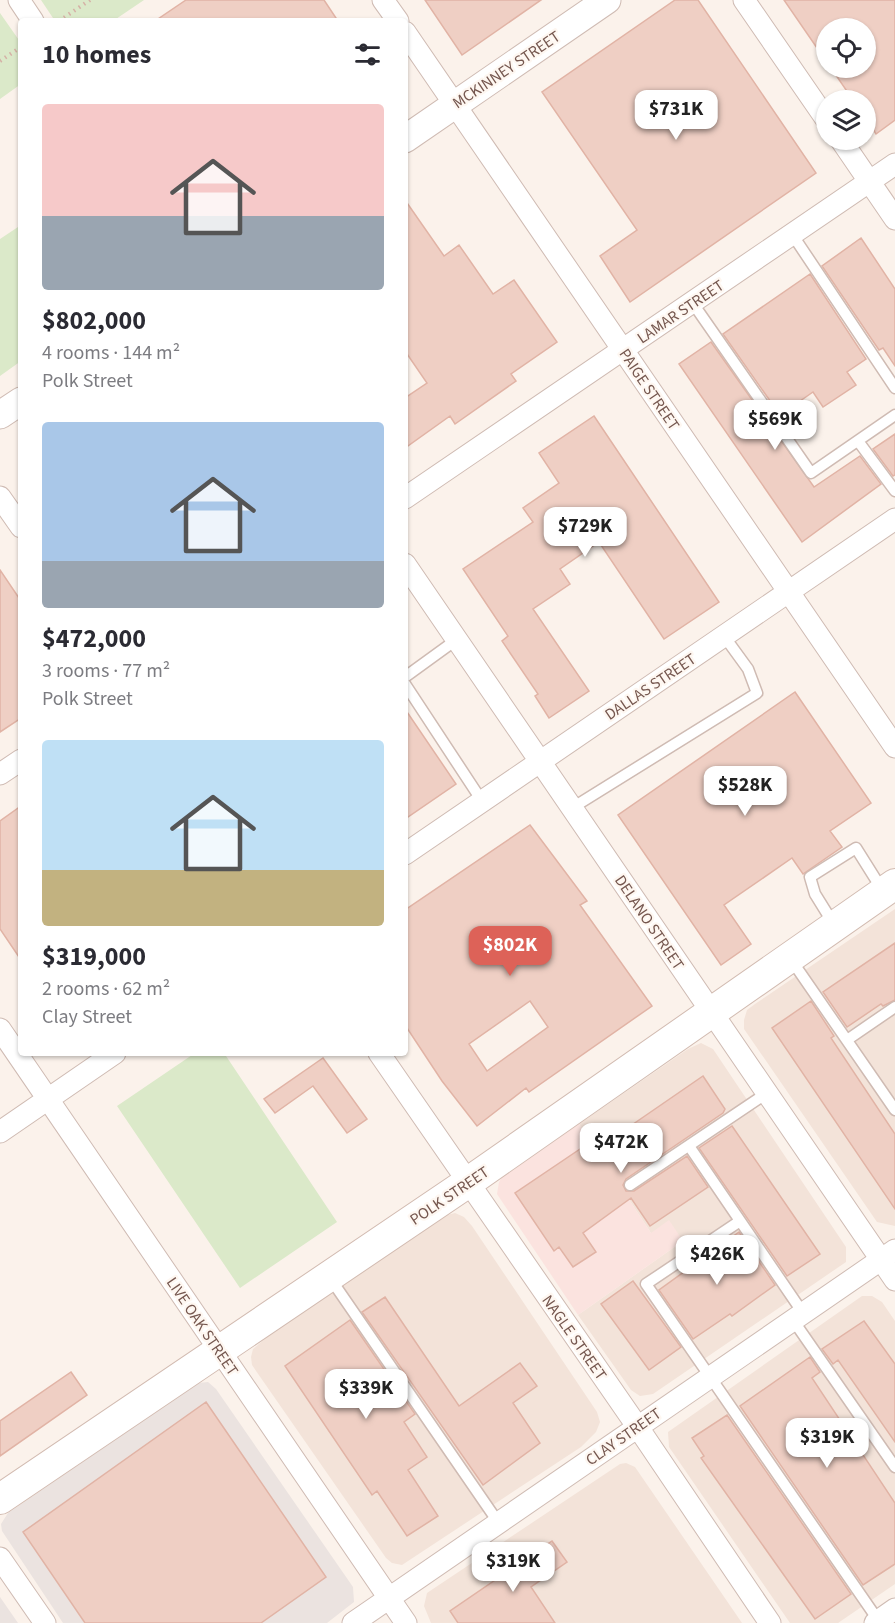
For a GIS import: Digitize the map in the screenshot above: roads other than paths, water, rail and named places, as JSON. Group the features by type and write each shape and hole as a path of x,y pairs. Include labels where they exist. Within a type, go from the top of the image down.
{"main road":[{"name":"POLK STREET","path":"0,1499 467,1183 889,888"}],"street":[{"path":"19,0 31,18"},
{"path":"383,0 396,18"},
{"name":"MCKINNEY STREET","path":"408,137 608,0"},
{"path":"744,0 816,104"},
{"name":"PAIGE STREET","path":"408,36 895,747"},
{"path":"848,150 895,219"},
{"name":"LAMAR STREET","path":"408,496 895,164"},
{"path":"0,415 18,403"},
{"path":"0,496 18,523"},
{"name":"DALLAS STREET","path":"408,852 895,519"},
{"name":"DELANO STREET","path":"408,568 767,1094 888,1255 895,1280"},
{"path":"0,774 18,762"},
{"name":"LIVE OAK STREET","path":"0,1029 18,1055"},
{"name":"LIVE OAK STREET","path":"19,1056 405,1623"},
{"path":"0,1132 111,1056"},
{"name":"NAGLE STREET","path":"381,1056 770,1623"},
{"name":"CLAY STREET","path":"353,1623 888,1255"},
{"path":"0,1558 45,1623"}],"lane":[{"path":"792,234 895,388"},
{"path":"692,302 811,473 895,415"},
{"path":"858,441 895,491"},
{"path":"572,808 758,693 748,669 724,636"},
{"path":"408,675 456,640"},
{"path":"408,689 482,801"},
{"path":"835,926 815,894 810,878 856,848 889,888"},
{"path":"789,958 895,1110"},
{"path":"847,1040 895,1007"},
{"path":"630,1185 767,1094"},
{"path":"689,1146 740,1221 895,1467"},
{"path":"740,1221 646,1284 708,1377 883,1617"},
{"path":"330,1276 498,1522"}]}
